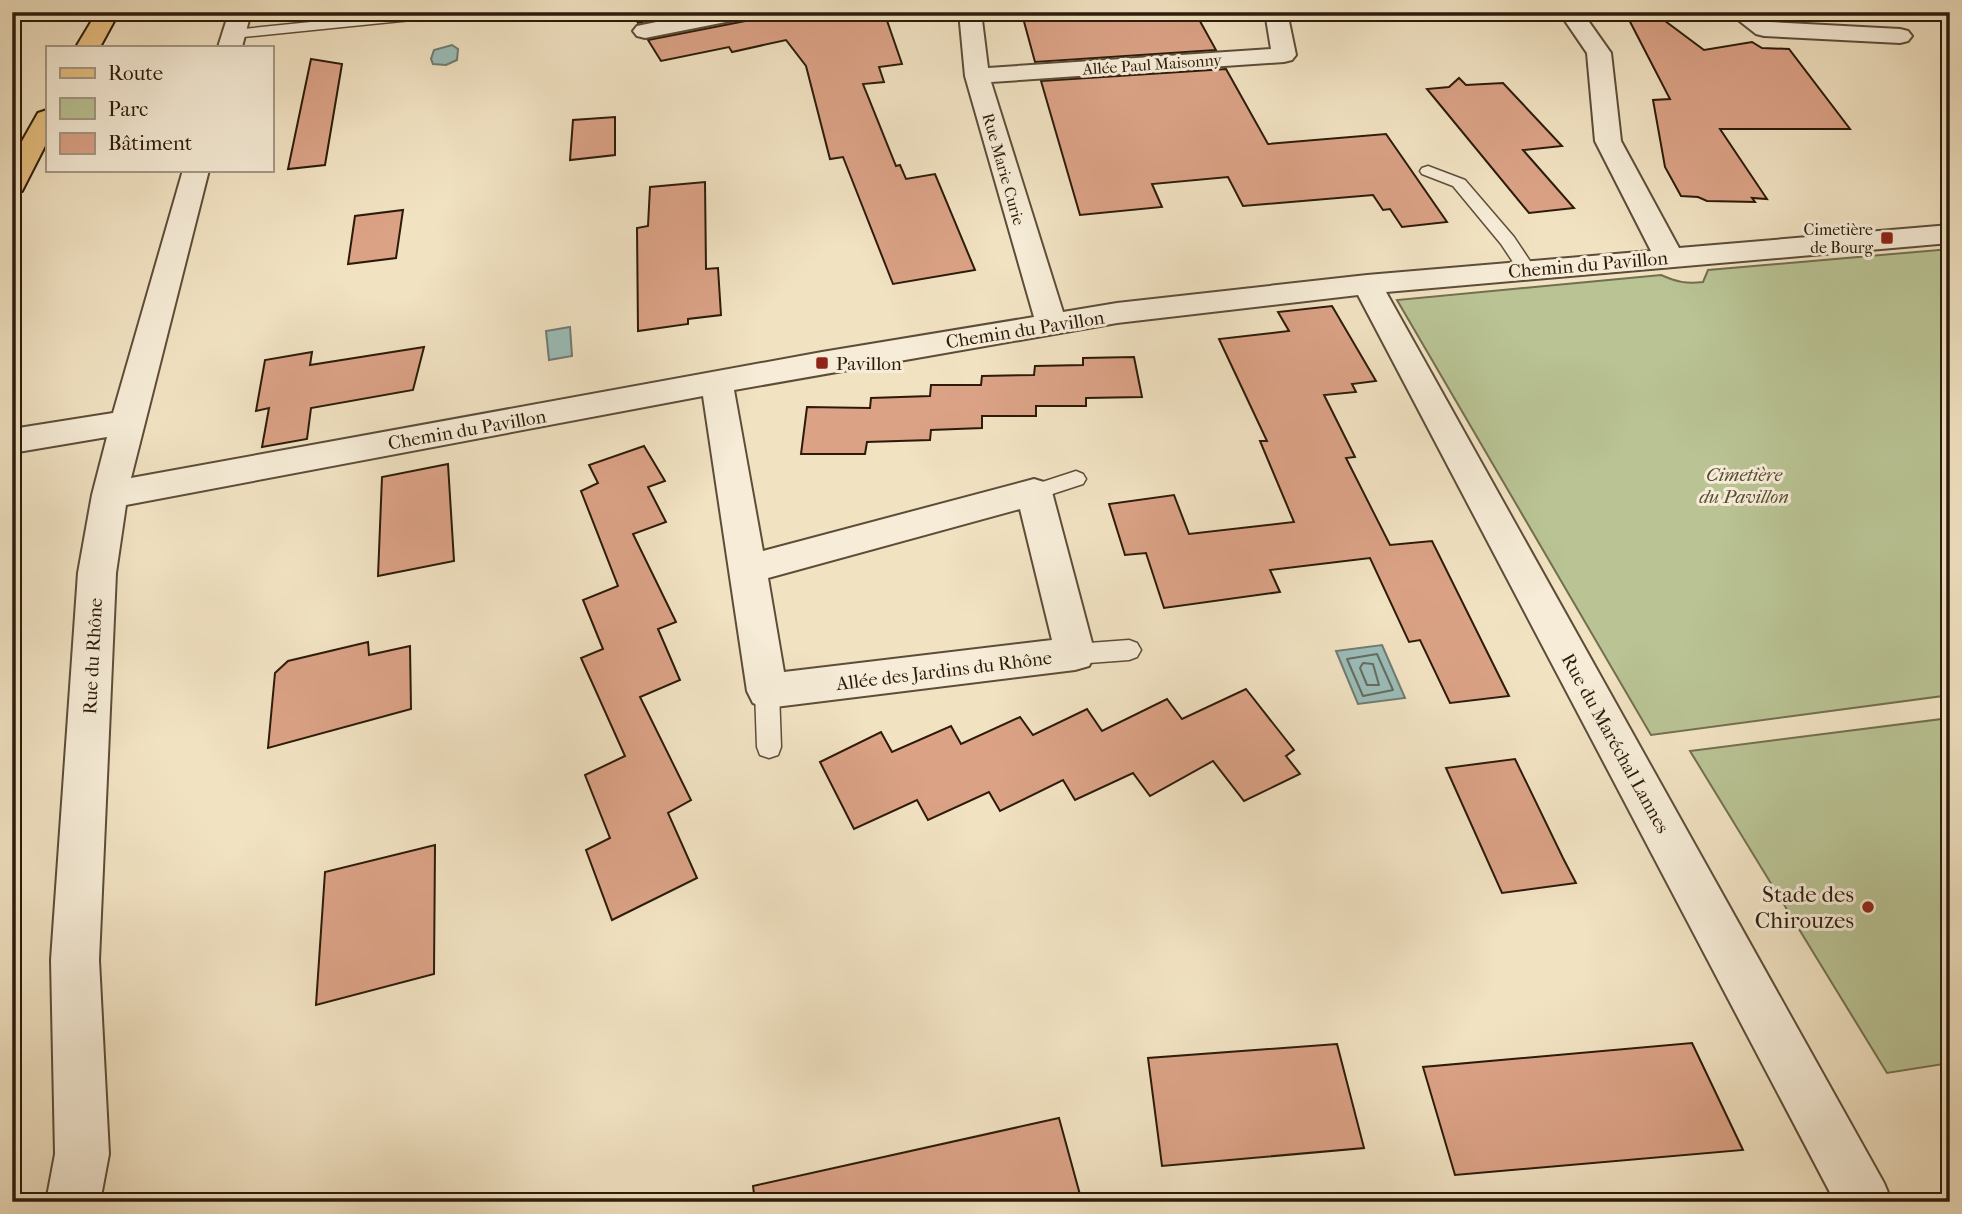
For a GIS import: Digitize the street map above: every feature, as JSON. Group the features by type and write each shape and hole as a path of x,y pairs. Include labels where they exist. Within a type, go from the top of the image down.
{"main road":[{"path":"89,46 108,12"},
{"path":"12,185 46,120"}],"street":[{"path":"645,31 741,12"},
{"name":"Rue Marie Curie","path":"970,12 977,76 1051,323"},
{"name":"Allée Paul Maisonny","path":"977,76 1284,55 1276,12"},
{"path":"1570,12 1599,53 1608,141 1669,257"},
{"path":"1739,12 1764,29 1900,36"},
{"name":"Rue du Rhône","path":"84,1186 75,960 97,573 110,495 127,422 195,172"},
{"name":"Chemin du Pavillon","path":"110,495 1051,323 1233,298 1367,284 1950,234"},
{"name":"Rue du Maréchal Lannes","path":"1367,284 1865,1202"},
{"path":"717,383 767,691"},
{"path":"12,441 127,422"},
{"path":"748,569 1034,492"},
{"name":"Allée des Jardins du Rhône","path":"767,691 1074,654 1034,492"}],"lane":[{"path":"234,31 451,12"},
{"path":"1428,172 1459,183 1508,241 1527,270"},
{"path":"1034,492 1076,479"},
{"path":"1074,654 1129,650"},
{"path":"767,691 769,747"}],"green space":[{"name":"Cimetière du Pavillon","path":"1950,249 1950,695 1651,735 1397,300 1661,275 1682,282 1697,283 1703,282 1708,270"},
{"name":"Stade des Chirouzes","path":"1950,718 1950,1063 1887,1073 1690,751"}],"water":[{"path":"452,45 458,49 457,60 446,65 433,64 431,59 434,50"},
{"path":"570,327 572,356 549,360 546,331"},
{"path":"1382,645 1405,698 1358,704 1336,651"}],"building":[{"path":"631,12 691,12 638,23"},
{"path":"754,12 884,12 902,64 879,67 884,82 863,84 896,166 900,165 906,179 935,174 975,270 893,284 843,157 830,159 806,66 786,40 732,52 729,47 661,61 648,40 750,20"},
{"path":"1625,12 1653,12 1704,50 1752,42 1762,48 1789,49 1850,129 1720,129 1767,199 1752,198 1755,202 1707,201 1698,197 1681,196 1665,167 1653,100 1670,99"},
{"path":"1196,14 1216,50 1035,62 1023,18"},
{"path":"311,59 342,64 325,165 288,169"},
{"path":"1226,69 1268,144 1386,134 1447,222 1402,227 1390,209 1383,210 1373,195 1243,206 1228,177 1152,184 1162,207 1080,215 1041,81"},
{"path":"1459,78 1466,85 1503,83 1562,146 1523,150 1574,208 1529,213 1427,89 1449,87"},
{"path":"615,117 615,155 570,160 573,120"},
{"path":"705,182 706,269 718,268 721,315 688,319 688,324 638,331 637,228 648,226 650,187"},
{"path":"403,210 396,258 348,264 355,216"},
{"path":"1332,306 1376,381 1352,384 1356,392 1324,395 1355,457 1346,458 1390,545 1432,541 1509,696 1450,703 1420,640 1409,642 1370,558 1270,570 1280,592 1164,608 1146,553 1125,555 1109,504 1174,495 1189,534 1294,522 1260,441 1267,441 1219,339 1289,331 1278,312"},
{"path":"424,347 413,390 311,408 307,439 262,447 269,408 256,411 265,360 312,352 310,365"},
{"path":"1134,357 1142,397 1086,398 1086,406 1036,406 1036,416 982,416 982,428 931,430 930,440 867,442 865,454 801,454 807,407 870,408 871,398 930,396 931,385 981,385 982,376 1034,375 1035,366 1083,365 1083,358"},
{"path":"644,446 665,481 648,487 666,522 633,534 676,622 658,629 680,680 640,697 691,800 668,813 697,878 612,920 586,850 610,838 585,775 625,756 581,658 603,649 583,600 618,586 581,491 598,483 589,465"},
{"path":"448,464 454,561 378,576 382,477"},
{"path":"368,642 369,655 410,646 411,709 268,748 275,673 288,661"},
{"path":"1246,689 1294,750 1286,756 1300,774 1244,801 1213,761 1150,796 1133,773 1075,800 1063,780 1000,811 989,792 928,820 917,800 854,829 820,762 881,732 892,752 951,726 961,744 1020,717 1033,735 1087,709 1102,731 1167,699 1182,719"},
{"path":"1515,759 1576,883 1502,893 1446,768"},
{"path":"435,845 434,974 316,1005 325,872"},
{"path":"1692,1043 1743,1150 1455,1175 1423,1067"},
{"path":"1337,1044 1364,1148 1162,1166 1148,1058"},
{"path":"1059,1118 1082,1202 755,1202 753,1186"}],"place":[{"name":"Cimetière de Bourg","path":"1887,238"},
{"name":"Pavillon","path":"822,363"},
{"name":"Stade des Chirouzes","path":"1868,907"}]}
